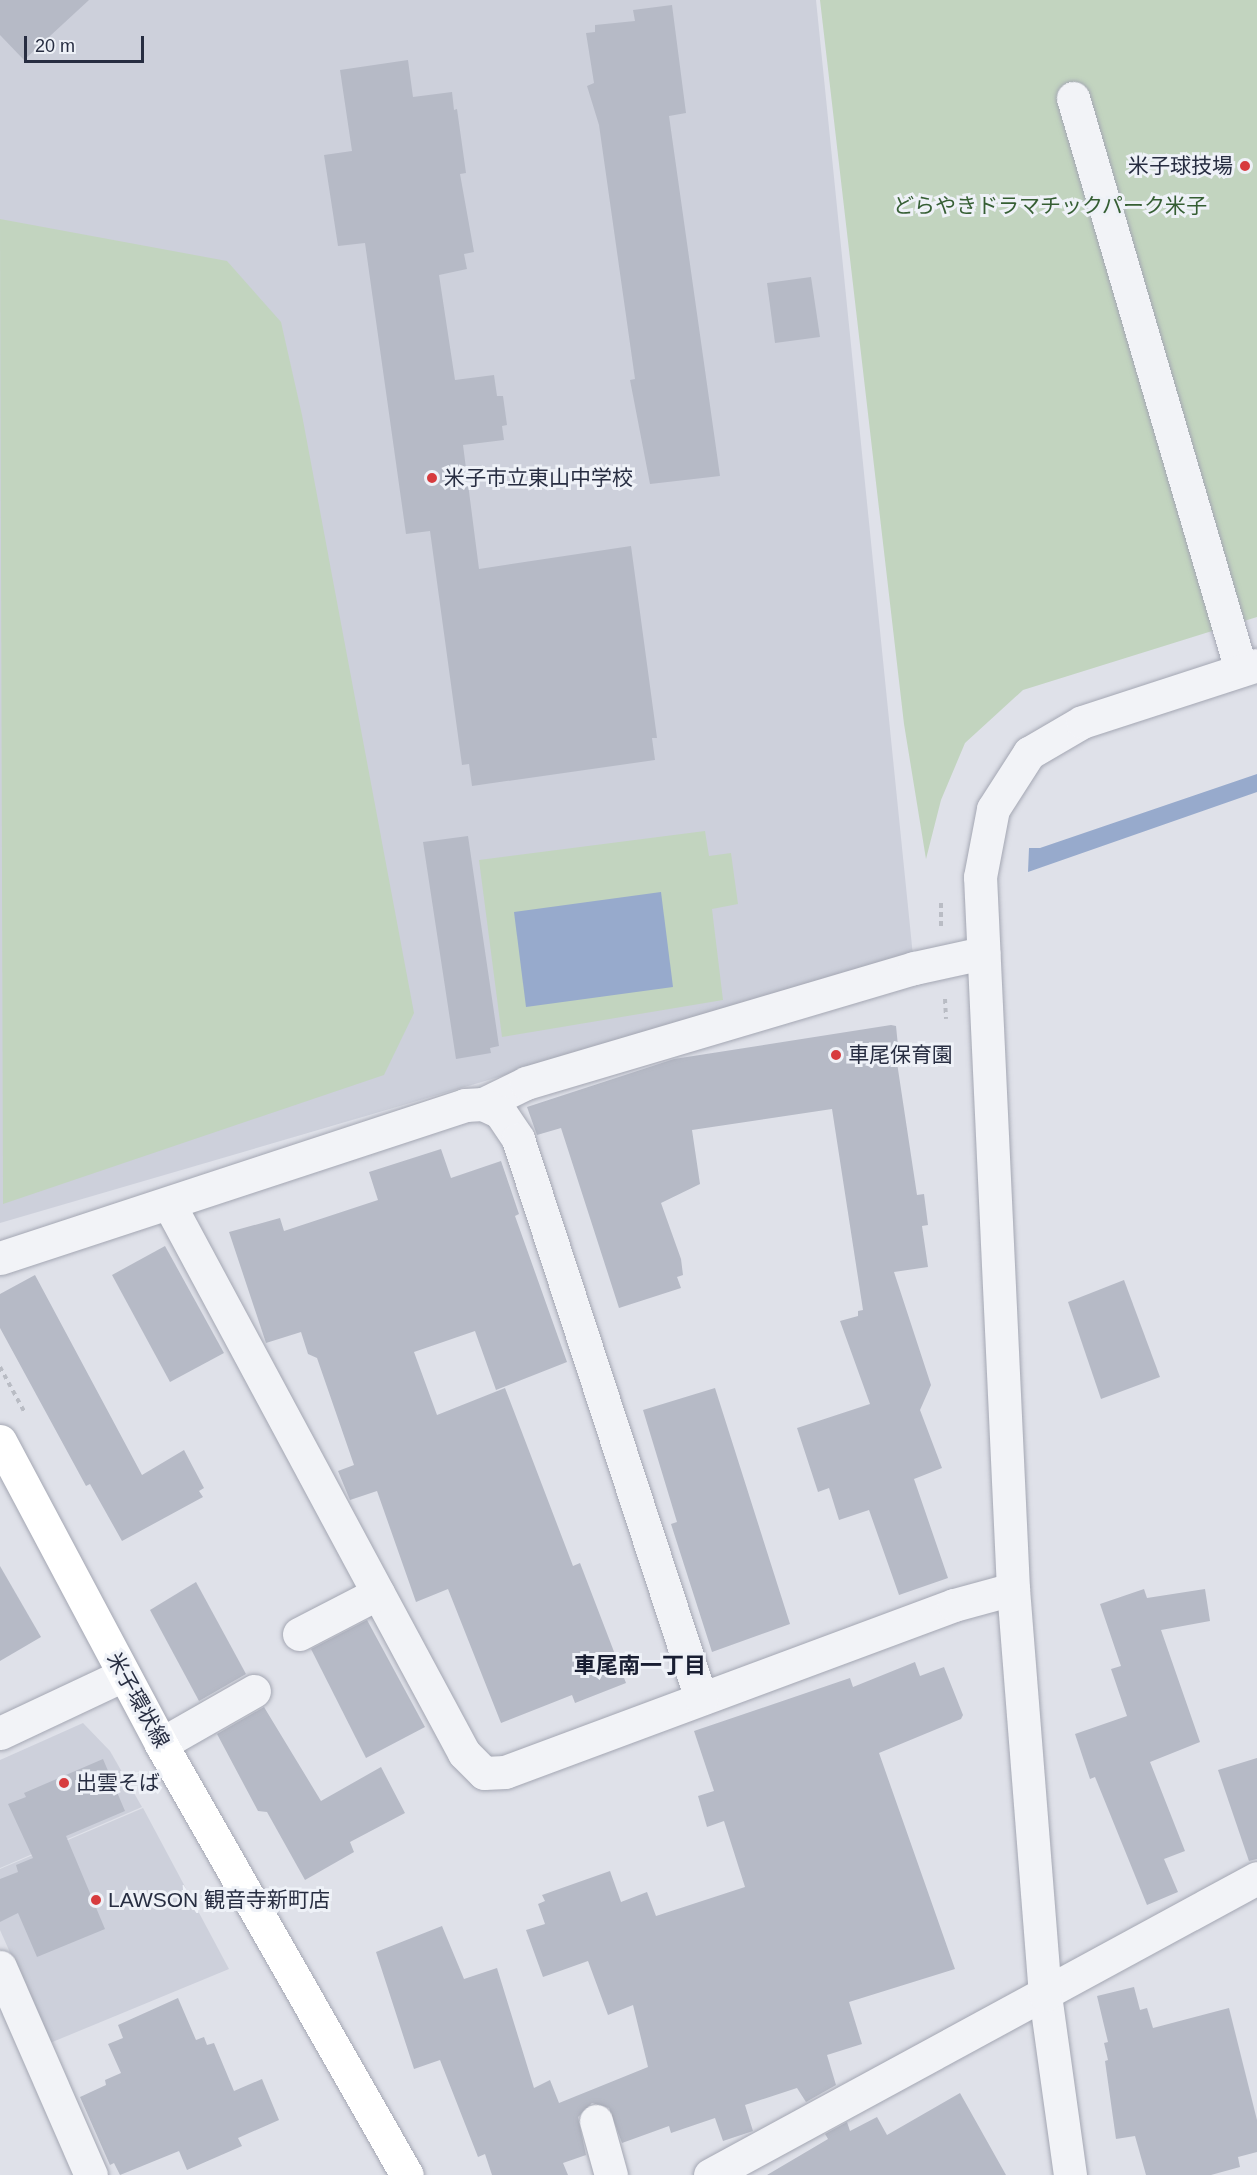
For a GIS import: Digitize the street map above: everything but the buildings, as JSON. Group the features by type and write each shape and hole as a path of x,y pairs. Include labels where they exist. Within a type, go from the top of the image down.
{"main road":[{"name":"米子環状線","path":"0,1441 123,1676 407,2175"}],"street":[{"path":"1070,2175 1046,1995 1013,1589 980,878 993,809 1029,753 1082,722 1249,667 1073,98"},
{"path":"0,1258 465,1105 483,1104 538,1080 914,968 983,953"},
{"path":"483,1104 500,1112 518,1139 701,1699"},
{"path":"169,1204 464,1753 484,1773 505,1772 954,1605 1013,1589"},
{"path":"299,1634 378,1593"},
{"path":"0,1733 123,1676"},
{"path":"161,1744 254,1691"},
{"path":"710,2175 1046,1995 1257,1878"},
{"path":"0,1968 92,2175"},
{"path":"596,2121 611,2175"}],"shaded area":[{"name":"米子市立東山中学校","path":"0,0 816,0 913,956 0,1223"},
{"name":"出雲そば","path":"83,1723 110,1751 142,1807 0,1868 0,1760"},
{"name":"LAWSON 観音寺新町店","path":"143,1808 229,1969 50,2043 0,1930 0,1869"}],"green space":[{"name":"どらやきドラマチックパーク米子","path":"820,0 1257,0 1257,617 1023,690 965,743 941,800 926,859 904,724"},
{"path":"0,219 227,261 281,322 302,415 414,1013 384,1075 3,1204"},
{"path":"705,831 709,856 731,853 738,904 712,909 723,1000 502,1037 479,860"}],"water":[{"path":"1257,774 1257,792 1028,872 1029,848 1040,848"},
{"path":"661,892 673,987 526,1007 514,912"}],"place":[{"name":"米子球技場","path":"1245,166"},
{"name":"米子市立東山中学校","path":"432,478"},
{"name":"車尾保育園","path":"836,1055"},
{"name":"出雲そば","path":"64,1783"},
{"name":"LAWSON 観音寺新町店","path":"96,1900"}],"district":[{"name":"車尾南一丁目","path":"640,1666"}]}
